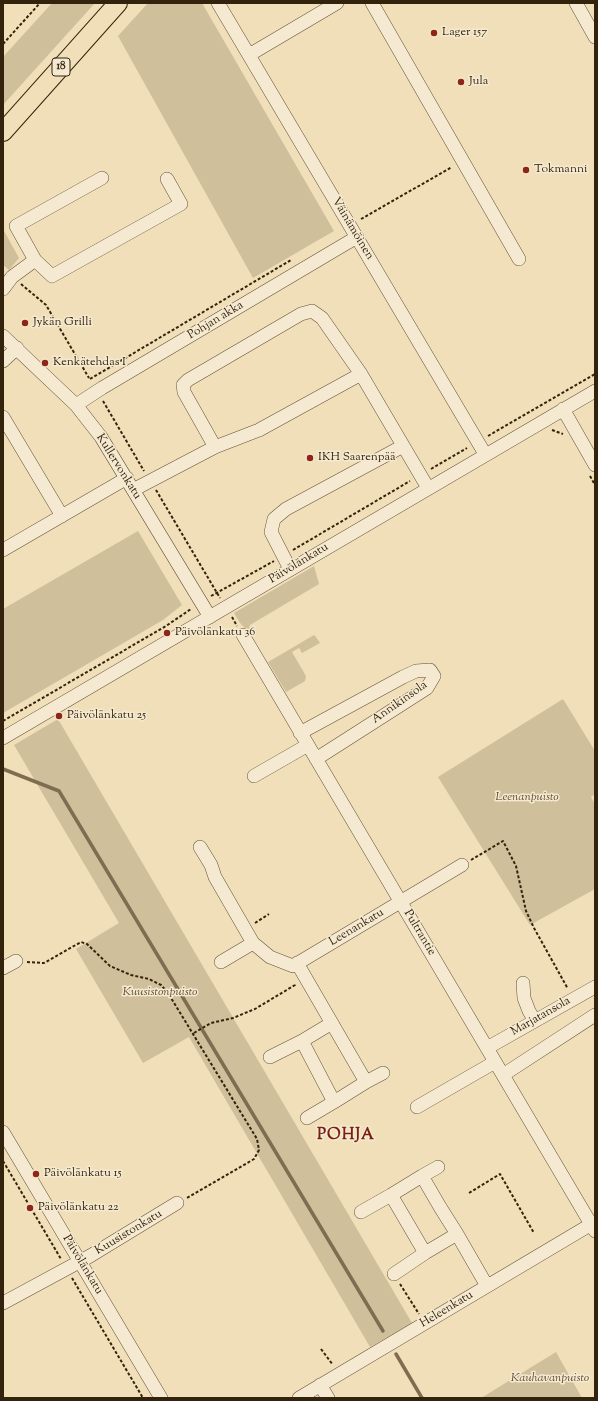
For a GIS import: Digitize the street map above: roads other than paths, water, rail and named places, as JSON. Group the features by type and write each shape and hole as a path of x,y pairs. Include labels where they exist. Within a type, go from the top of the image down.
{"highway":[{"name":"18","path":"3,132 118,3"}],"street":[{"name":"Väinämöinen","path":"218,3 485,454"},
{"path":"249,56 336,3"},
{"path":"372,3 519,259"},
{"path":"576,3 595,37"},
{"path":"102,178 16,226 34,260 52,276 181,204 167,179"},
{"name":"Pohjan akka","path":"76,405 97,391 357,237"},
{"path":"3,289 12,277 34,260"},
{"path":"216,447 184,392 183,385 188,380 301,314 312,311 322,318 361,374 428,488"},
{"name":"Kullervonkatu","path":"3,336 76,405 101,437 210,617"},
{"path":"3,361 17,348"},
{"path":"3,550 62,516 130,484 150,480 216,447 259,430 361,374"},
{"name":"Päivölänkatu","path":"3,738 589,394"},
{"path":"563,409 591,469"},
{"path":"3,417 62,516"},
{"path":"290,569 271,532 274,519 286,509 403,446"},
{"name":"Pultrantie","path":"243,635 495,1062 594,1225"},
{"name":"Annikinsola","path":"300,733 416,671 430,670 434,676 427,688 316,759"},
{"path":"254,776 308,745"},
{"path":"200,847 211,865 215,877 253,943 270,957 295,964 332,1023 366,1082"},
{"name":"Leenankatu","path":"295,964 462,865"},
{"path":"221,962 253,943"},
{"path":"3,968 16,961"},
{"path":"523,983 524,998 534,1021"},
{"name":"Marjatansola","path":"487,1048 595,987"},
{"path":"503,1075 595,1015"},
{"path":"270,1057 302,1041 332,1023"},
{"path":"302,1041 334,1102"},
{"path":"417,1107 495,1062"},
{"path":"307,1118 383,1073"},
{"name":"Päivölänkatu","path":"4,1135 161,1398"},
{"path":"361,1212 438,1167"},
{"path":"422,1176 487,1286"},
{"path":"391,1194 426,1253"},
{"name":"Kuusistonkatu","path":"3,1303 80,1262 177,1203"},
{"name":"Heleenkatu","path":"299,1398 487,1286 594,1225"},
{"path":"394,1274 457,1234"},
{"path":"320,1385 328,1398"}],"waterway":[{"path":"3,769 59,791 383,1331"},
{"path":"396,1354 422,1398"}],"place":[{"name":"Lager 157","path":"434,33"},
{"name":"Jula","path":"461,82"},
{"name":"Tokmanni","path":"526,170"},
{"name":"Jykän Grilli","path":"25,323"},
{"name":"Kenkätehdas I","path":"45,363"},
{"name":"IKH Saarenpää","path":"310,458"},
{"name":"Päivölänkatu 36","path":"167,633"},
{"name":"Päivölänkatu 25","path":"59,716"},
{"name":"Päivölänkatu 15","path":"36,1174"},
{"name":"Päivölänkatu 22","path":"30,1208"}],"district":[{"name":"POHJA","path":"346,1136"}],"park label":[{"name":"Leenanpuisto","path":"527,798"},
{"name":"Kuusistonpuisto","path":"160,993"},
{"name":"Kauhavanpuisto","path":"550,1379"}]}
